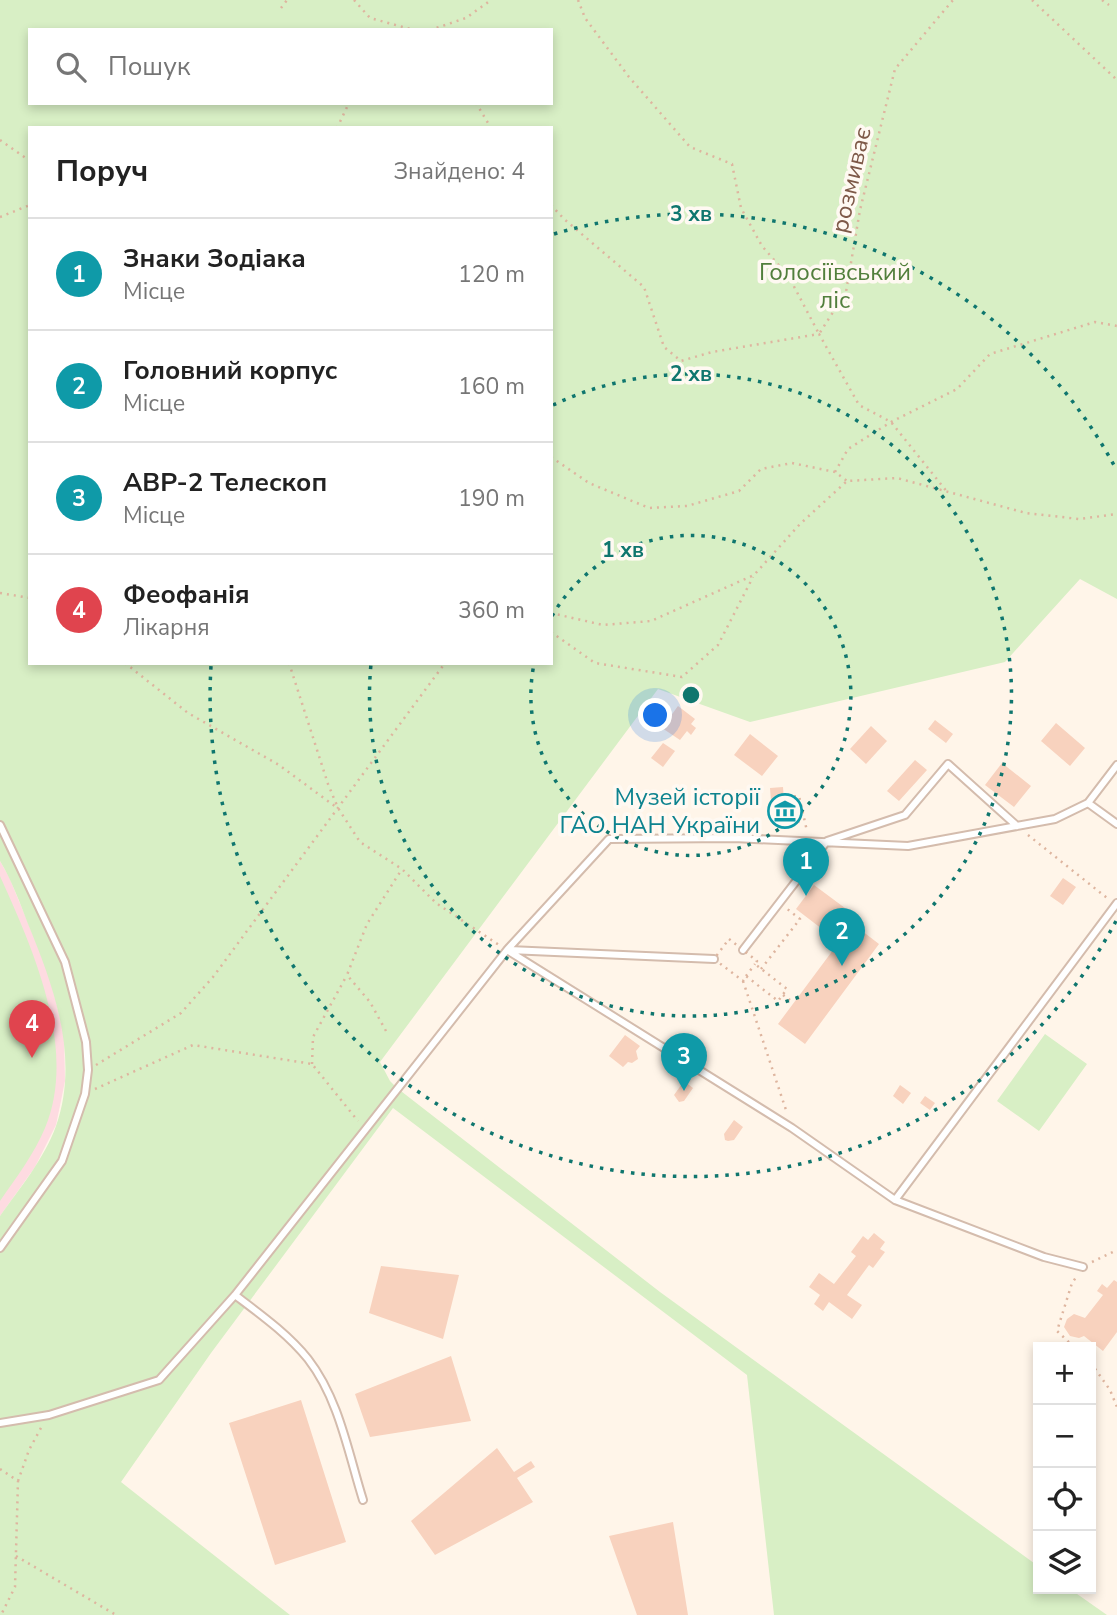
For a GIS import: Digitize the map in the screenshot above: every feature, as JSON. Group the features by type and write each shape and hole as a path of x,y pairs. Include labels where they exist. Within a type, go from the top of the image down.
{"lane":[{"path":"743,950 827,841 905,815 948,764 1017,826"},
{"path":"0,1423 49,1415 159,1380 235,1295 507,950 609,839 734,838 908,846 1055,819 1088,803 1117,765"},
{"path":"1088,803 1117,824"},
{"path":"0,825 65,962 86,1042 88,1070 85,1094 62,1161 0,1248"},
{"path":"895,1200 1116,904"},
{"path":"507,950 714,959"},
{"path":"507,950 792,1128 895,1200 1033,1253 1083,1267"},
{"path":"235,1295 285,1335 307,1358 323,1383 337,1412 363,1500"}],"path":[{"path":"281,8 287,0"},
{"path":"354,0 370,19 406,28"},
{"path":"436,28 466,18 491,0"},
{"path":"578,0 586,18 629,77 691,147 732,164 741,208 762,246 789,277 859,405 891,422 948,493"},
{"name":"розмиває","path":"819,334 846,292 860,209 895,69 953,0"},
{"path":"1032,0 1117,80"},
{"path":"1102,0 1109,5"},
{"path":"338,126 348,105"},
{"path":"477,105 490,126"},
{"path":"0,140 28,160"},
{"path":"0,217 28,206"},
{"path":"553,207 644,287 664,347 681,361 712,352 819,334"},
{"path":"835,472 848,449 891,422 957,389 990,354 1095,322 1117,326"},
{"path":"553,458 589,483 649,508 687,506 739,491 761,469 792,463 835,472 847,481"},
{"path":"553,633 595,663 682,677 719,645 754,575 800,524 847,481 897,478 1026,513 1079,519 1117,514"},
{"path":"553,613 603,625 651,621 754,575"},
{"path":"0,593 28,598"},
{"path":"128,665 188,713 279,765 338,808"},
{"path":"290,665 338,808 360,842 402,869 436,903 507,950"},
{"path":"88,1070 181,1013 213,977 444,665"},
{"path":"787,797 799,796 808,841"},
{"path":"1017,826 1116,904"},
{"path":"365,1129 312,1064 313,1037 347,975 367,924 402,869"},
{"path":"761,969 800,919 779,903"},
{"path":"743,981 757,961 729,939 714,959 743,981 792,1128"},
{"path":"746,976 778,1001 783,995 787,989 755,964"},
{"path":"347,975 370,1002 386,1031"},
{"path":"783,995 790,1000"},
{"path":"85,1094 193,1045 312,1064"},
{"path":"1068,1342 1056,1331 1072,1283 1083,1267 1117,1250"},
{"path":"1096,1370 1117,1406"},
{"path":"1,1615 15,1587 18,1481 29,1450 49,1415"},
{"path":"0,1469 18,1481"},
{"path":"16,1556 116,1615"}],"shaded area":[{"path":"0,861 50,976 64,1035 65,1081 56,1125 35,1167 0,1216"}],"green space":[{"name":"Голосіївський ліс","path":"0,0 1117,0 1117,599 1080,579 1005,662 750,722 658,689 380,1062 397,1088 660,1292 1033,1562 1033,1594 1077,1594 1107,1615 774,1615 747,1375 393,1108 211,1353 121,1482 290,1615 0,1615 0,1216 31,1173 51,1138 63,1100 65,1075 65,1049 55,998 19,900 0,861"},
{"path":"0,876 26,935 47,1000 57,1066 54,1097 41,1138 0,1201"},
{"path":"1045,1034 1087,1064 1039,1131 997,1101"}],"building":[{"path":"678,706 695,719 691,724 696,728 691,735 687,731 680,740 662,728"},
{"path":"935,720 953,734 946,743 928,729"},
{"path":"1056,723 1085,748 1070,766 1041,741"},
{"path":"871,726 887,741 866,764 850,749"},
{"path":"750,734 778,756 762,776 734,755"},
{"path":"663,743 675,751 663,767 651,758"},
{"path":"915,760 927,770 899,801 887,791"},
{"path":"1002,763 1031,786 1014,807 985,785"},
{"name":"Музей історії ГАО НАН України","path":"783,787 784,800 798,799 800,823 773,825 770,788"},
{"path":"1063,878 1076,887 1063,905 1050,896"},
{"path":"814,885 849,911 841,923 849,929 853,924 879,944 805,1044 778,1024 839,942 796,909"},
{"path":"625,1035 640,1046 636,1051 638,1059 623,1067 609,1056"},
{"path":"684,1081 693,1088 684,1101 679,1102 674,1095"},
{"path":"900,1085 911,1093 903,1104 893,1096"},
{"path":"925,1096 935,1103 930,1110 920,1103"},
{"path":"734,1120 743,1127 734,1140 725,1140 724,1134"},
{"path":"874,1233 885,1242 880,1249 885,1252 873,1268 869,1265 847,1295 862,1305 852,1319 829,1302 823,1311 814,1304 820,1295 809,1287 819,1273 834,1284 856,1256 851,1252 863,1236 868,1240"},
{"path":"381,1266 459,1275 443,1339 369,1313"},
{"path":"1114,1280 1117,1282 1117,1332 1103,1351 1096,1345 1096,1342 1084,1336 1070,1336 1064,1327 1067,1319 1074,1314 1085,1318 1103,1295 1097,1291 1102,1284 1107,1288"},
{"path":"451,1356 471,1421 370,1437 355,1394"},
{"path":"301,1400 346,1542 275,1565 229,1423"},
{"path":"497,1448 514,1472 531,1461 535,1467 517,1478 533,1502 435,1555 411,1521"},
{"path":"673,1522 688,1615 637,1615 609,1536"}],"place":[{"name":"Музей історії ГАО НАН України","path":"785,811"},
{"name":"Знаки Зодіака","path":"806,896"},
{"name":"Головний корпус","path":"842,966"},
{"name":"Феофанія","path":"32,1058"},
{"name":"АВР-2 Телескоп","path":"684,1091"}]}
